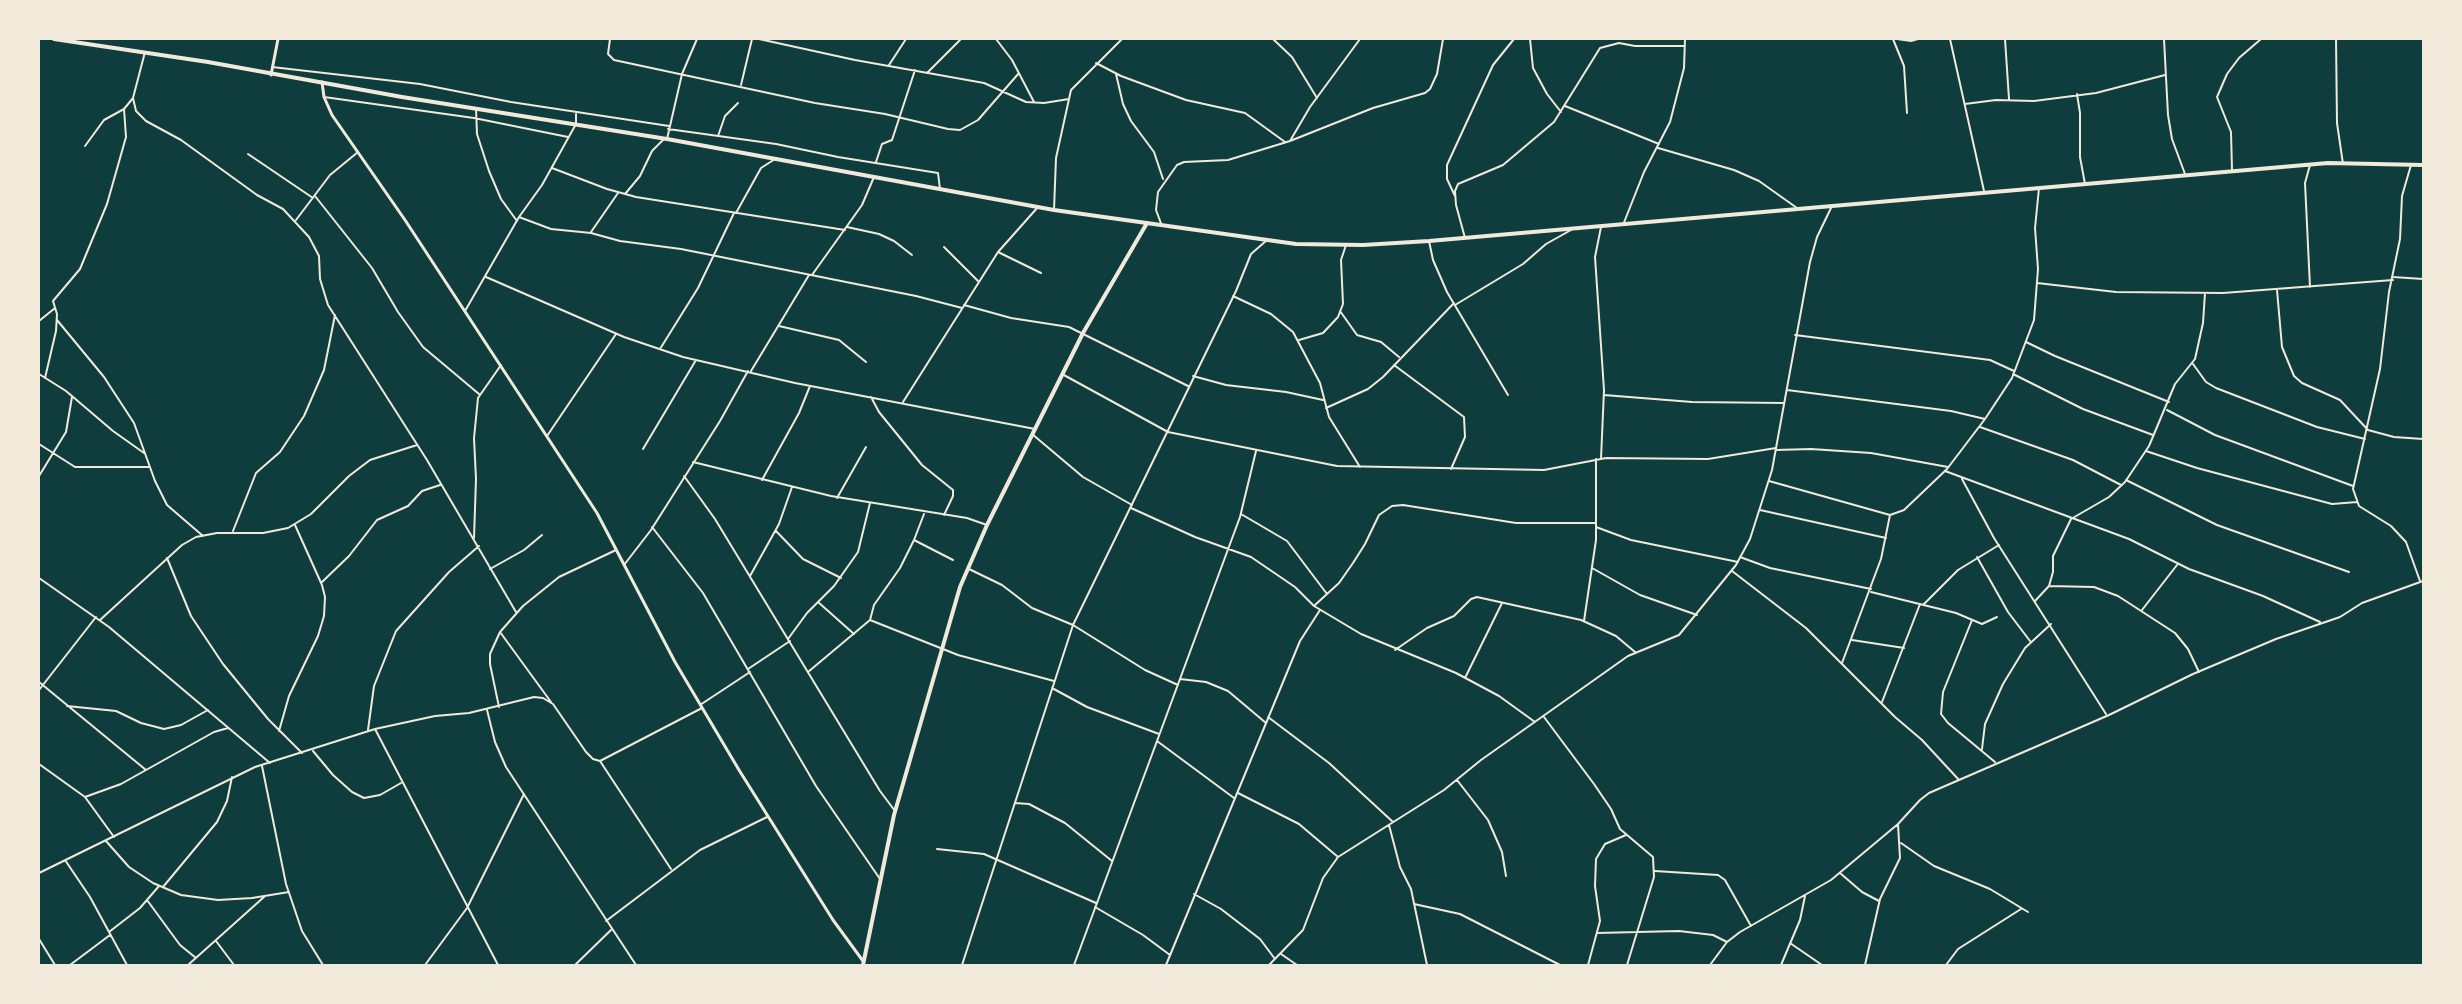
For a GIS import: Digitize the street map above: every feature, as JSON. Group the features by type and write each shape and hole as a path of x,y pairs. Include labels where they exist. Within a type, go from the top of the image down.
{"main road":[{"path":"54,39 145,52 271,75 665,139 1054,210 1267,240 1346,245 1430,241 1832,208 1984,192 2310,165 2423,165"},
{"path":"863,963 895,810 942,648 968,569 987,525 1083,333 1147,223"}],"street":[{"path":"271,75 278,39"},
{"path":"610,39 608,54 614,60 815,103 960,130 978,120 1005,92 1019,73"},
{"path":"625,194 640,176 652,151 665,139 682,74 697,39"},
{"path":"741,86 752,39"},
{"path":"759,39 984,83 1034,102 1069,99"},
{"path":"889,65 906,39"},
{"path":"927,73 961,39"},
{"path":"996,39 1019,73 1034,102"},
{"path":"1054,210 1056,158 1069,99 1079,80 1122,39"},
{"path":"1273,39 1292,57 1317,98"},
{"path":"1290,141 1359,39"},
{"path":"1161,226 1156,210 1158,192 1164,180 1177,165 1184,162 1228,160 1290,141 1373,108 1425,93 1430,89 1437,74 1443,39"},
{"path":"1465,238 1455,197 1447,179 1448,165 1493,65 1514,39"},
{"path":"1530,39 1533,68 1547,94 1561,112"},
{"path":"1608,45 1610,39"},
{"path":"1622,225 1644,172 1659,146 1678,98 1685,39"},
{"path":"1907,113 1904,66 1895,39 1918,39"},
{"path":"1950,39 1984,192"},
{"path":"2005,39 2009,99"},
{"path":"2164,39 2165,75 2172,139 2186,177"},
{"path":"2233,173 2231,132 2217,97 2227,74 2239,58 2261,39"},
{"path":"2336,39 2337,123 2343,164"},
{"path":"1455,197 1458,184 1503,165 1531,143 1561,112 1593,56 1600,48 1608,45 1685,46"},
{"path":"85,146 104,120 124,109 133,98 145,52"},
{"path":"1096,63 1116,74 1186,100 1245,113 1285,142"},
{"path":"272,67 420,84 576,113 938,173 940,189"},
{"path":"875,163 880,146 892,140 915,70"},
{"path":"1116,74 1123,104 1131,121 1154,152 1164,180"},
{"path":"1965,104 2009,99 2034,101 2124,87 2165,75"},
{"path":"322,82 324,97 332,115 501,365 597,513 701,706 767,817 863,963"},
{"path":"2077,94 2080,113 2080,157 2085,185"},
{"path":"324,97 474,118 568,137"},
{"path":"133,98 136,111 146,121 196,150 257,195 283,209 309,237 319,256 321,289 335,315 474,539 516,612"},
{"path":"718,136 725,116 738,103"},
{"path":"1564,106 1659,146 1734,170 1767,186 1800,210"},
{"path":"476,108 474,118 489,171 501,200 518,219 551,229 591,233 713,256 934,300 1011,318 1056,323 1083,333 1188,386"},
{"path":"39,381 57,320 54,298 80,269 107,204 126,137 124,109"},
{"path":"465,311 518,219 552,168 576,124 576,113"},
{"path":"296,221 330,175 358,152"},
{"path":"248,154 314,197 372,268 398,312 423,347 479,394"},
{"path":"660,349 698,288 735,213 761,168 775,159"},
{"path":"2310,165 2305,183 2310,287"},
{"path":"2356,502 2353,486 2368,430 2400,239 2402,196 2411,165"},
{"path":"552,168 618,193 879,234 894,241 912,255"},
{"path":"624,564 652,527 810,275 862,206 874,177"},
{"path":"1769,482 1890,515 1904,510 1949,467 1980,427 2014,373 2034,320 2037,283 2035,228 2039,188"},
{"path":"591,233 618,193"},
{"path":"903,402 998,252 1038,207"},
{"path":"1269,965 1303,930 1323,878 1338,857 1457,780 1635,652 1679,635 1732,571 1760,510 1769,482 1785,403 1795,335 1817,237 1832,208"},
{"path":"1601,227 1596,257 1596,290 1604,396 1601,459"},
{"path":"1326,408 1368,389 1455,304 1523,264 1546,244 1573,229"},
{"path":"962,965 1073,625 1168,432 1251,254 1267,240"},
{"path":"1430,241 1432,260 1508,394"},
{"path":"1298,341 1323,333 1330,327 1340,311 1344,289 1341,260 1346,245"},
{"path":"944,247 978,282"},
{"path":"998,252 1041,273"},
{"path":"486,277 616,333 696,360 1035,429"},
{"path":"2037,283 2116,292 2205,293 2277,290 2393,278 2423,279"},
{"path":"2277,290 2282,347 2294,376 2302,383 2340,400 2368,430 2394,437 2423,439"},
{"path":"2035,601 2049,585 2054,556 2071,519 2109,497 2122,485 2146,451 2166,410 2175,384 2193,363 2203,322 2205,293"},
{"path":"1233,296 1284,323 1298,341 1320,383 1326,408 1360,468"},
{"path":"39,321 55,308"},
{"path":"1340,311 1357,334 1391,347 1400,358"},
{"path":"233,531 256,472 280,452 304,416 324,370 335,315"},
{"path":"57,320 115,392 134,423 144,453 167,505 203,536"},
{"path":"779,326 839,340 866,362"},
{"path":"547,436 616,333"},
{"path":"1795,335 1990,360 2083,409 2154,436"},
{"path":"2026,342 2169,402"},
{"path":"643,449 696,360"},
{"path":"2193,363 2206,382 2216,388 2317,427 2365,439"},
{"path":"1395,364 1464,417 1465,437 1451,469"},
{"path":"474,539 476,479 474,438 479,394 501,365"},
{"path":"1062,374 1168,432 1256,451 1360,468 1544,470 1596,459 1708,459 1776,449 1871,453 1949,467"},
{"path":"42,376 144,453"},
{"path":"1194,376 1226,385 1287,392 1323,400"},
{"path":"762,480 800,413 810,385"},
{"path":"1787,390 1951,411 1985,419"},
{"path":"1604,396 1682,402 1785,403"},
{"path":"39,476 54,454 70,421 72,397"},
{"path":"871,397 879,412 922,465 953,490 953,496 944,515"},
{"path":"2166,410 2215,435 2353,486"},
{"path":"1980,427 2073,460 2122,485"},
{"path":"1032,434 1083,477 1132,507 1195,537 1251,556 1314,606 1361,634 1465,678 1499,696 1535,722"},
{"path":"39,444 75,467 150,467"},
{"path":"39,690 98,619 182,545 203,536 233,531 263,532 295,525 311,514 349,476 370,460 417,446"},
{"path":"837,498 866,447"},
{"path":"1074,965 1241,514 1256,451"},
{"path":"1710,965 1727,942 1840,873 1898,824 1920,800 1995,762 2106,716 2199,672 2340,617 2362,603 2422,581 2406,542 2391,526 2356,502 2332,504 2197,468 2146,451"},
{"path":"1584,621 1596,525 1596,459"},
{"path":"693,462 837,498 944,515 987,525"},
{"path":"1945,471 2129,539 2178,564 2263,596 2322,623"},
{"path":"684,476 715,519 895,810"},
{"path":"1962,479 1999,545 2051,624 2106,716"},
{"path":"2126,480 2217,525 2349,572"},
{"path":"321,583 349,555 377,520 408,506 422,491 440,485"},
{"path":"750,576 776,531 792,487"},
{"path":"600,761 701,706 789,640 818,602 841,578 858,552 870,503"},
{"path":"1314,606 1328,594 1365,544 1379,515 1392,506 1403,505 1516,523 1596,525 1631,540 1738,562"},
{"path":"1760,510 1887,538"},
{"path":"808,672 870,620 874,605 900,568 925,513"},
{"path":"1241,514 1287,541 1328,594"},
{"path":"1842,664 1871,590 1887,538 1890,515"},
{"path":"279,731 289,696 318,636 324,616 325,597 321,583 295,525"},
{"path":"652,527 690,573 816,786 880,880"},
{"path":"776,531 803,560 841,578"},
{"path":"490,569 524,550 542,535"},
{"path":"914,540 953,560"},
{"path":"1882,704 1921,604 1944,582 1977,557 1999,545"},
{"path":"368,731 374,686 396,631 449,572 478,546"},
{"path":"499,707 490,654 500,632 516,612 559,577 616,550"},
{"path":"1740,557 1770,568 1871,590 1982,624 1997,617"},
{"path":"1977,557 2008,612 2031,642"},
{"path":"167,558 180,594 206,639 240,687 302,754"},
{"path":"2142,610 2178,564"},
{"path":"1592,568 1640,595 1697,615"},
{"path":"968,569 1002,585 1032,608 1073,625 1144,670 1178,685"},
{"path":"1732,571 1776,603 1922,740 1960,781"},
{"path":"39,578 98,619 270,763"},
{"path":"2049,585 2094,587 2118,596 2175,633 2188,649 2199,672"},
{"path":"1395,650 1427,628 1454,616 1474,597 1584,621 1616,636 1635,652"},
{"path":"818,602 855,634"},
{"path":"1465,678 1502,603"},
{"path":"1166,965 1305,631 1320,610"},
{"path":"870,620 998,668 1054,681"},
{"path":"1972,620 1940,705 1941,714 1948,723 1995,762"},
{"path":"1982,750 1985,724 2013,666 2031,642 2051,624"},
{"path":"500,632 586,752 600,761 671,870"},
{"path":"1851,640 1904,648"},
{"path":"1180,679 1206,682 1228,691 1266,723"},
{"path":"39,682 146,771"},
{"path":"1052,688 1087,707 1160,734"},
{"path":"39,873 232,777 262,765 313,751 375,729 435,716 488,710 534,697 551,703"},
{"path":"67,706 116,711 141,723 164,729 181,725 208,710"},
{"path":"488,710 495,742 506,767 636,965"},
{"path":"1268,717 1329,763 1393,822"},
{"path":"1544,717 1580,763 1626,835 1653,857 1655,871 1627,965"},
{"path":"85,796 121,784 214,732 229,727"},
{"path":"375,729 466,908 498,965"},
{"path":"1157,741 1235,798"},
{"path":"313,751 352,792 364,798 380,795 401,783"},
{"path":"39,764 85,796 114,837"},
{"path":"262,765 289,892 302,931 323,965"},
{"path":"70,965 147,900 217,822 227,801 232,777"},
{"path":"1457,780 1488,820 1502,852 1506,876"},
{"path":"1237,793 1299,824 1338,857"},
{"path":"425,965 466,908 524,794"},
{"path":"1015,803 1029,804 1065,824 1112,861"},
{"path":"606,921 700,850 767,817"},
{"path":"1865,965 1880,902 1900,858 1901,843 1898,824"},
{"path":"1389,825 1414,904 1427,965"},
{"path":"1588,965 1600,921 1595,886 1596,859 1605,843 1626,835"},
{"path":"106,841 120,860 160,887 181,895 218,900 264,897 289,892"},
{"path":"1901,843 1934,866 1989,889 2028,912"},
{"path":"937,849 972,851 996,858 1096,903"},
{"path":"65,860 127,965"},
{"path":"1655,871 1718,875 1725,880 1751,926"},
{"path":"1840,873 1862,892 1880,902"},
{"path":"1194,894 1221,909 1260,939 1275,960"},
{"path":"1781,965 1800,920 1805,896"},
{"path":"188,965 264,897"},
{"path":"147,900 180,945 196,958"},
{"path":"1414,904 1460,914 1560,965"},
{"path":"1095,907 1143,935 1170,955"},
{"path":"1946,965 1958,949 2022,909"},
{"path":"575,965 612,929"},
{"path":"1597,933 1696,933 1713,935 1727,942"},
{"path":"39,939 55,965"},
{"path":"216,941 234,965"},
{"path":"1790,943 1822,965"},
{"path":"1281,954 1297,965"}]}
